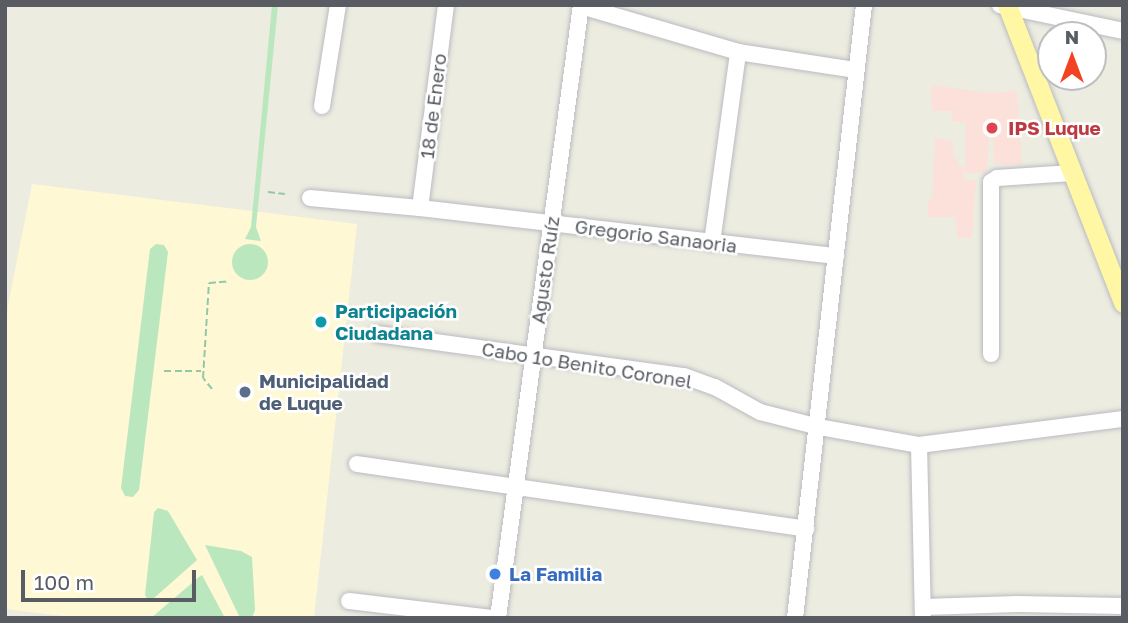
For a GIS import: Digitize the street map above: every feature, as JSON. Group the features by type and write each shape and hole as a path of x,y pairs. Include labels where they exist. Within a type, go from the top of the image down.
{"main road":[{"path":"1008,12 1123,303"}],"street":[{"path":"321,106 338,5"},
{"name":"18 de Enero","path":"420,208 446,5"},
{"path":"795,618 864,5"},
{"path":"581,6 738,52 855,70"},
{"name":"Agusto Ruíz","path":"498,618 581,6"},
{"path":"1008,12 1043,10 1123,31"},
{"path":"712,243 738,52"},
{"path":"991,354 991,182 997,178 1072,173"},
{"name":"Gregorio Sanaoria","path":"310,198 420,208 836,257"},
{"name":"Cabo 1o Benito Coronel","path":"377,334 684,376 715,387 760,412 818,428 919,444 1123,419"},
{"path":"919,444 923,612 1102,611 1123,606"},
{"path":"357,464 806,529"},
{"path":"349,601 492,618"}],"path":[{"path":"268,192 285,194"},
{"path":"212,389 203,378 209,283 230,281"},
{"path":"164,371 203,371"}],"shaded area":[{"name":"IPS Luque","path":"931,85 989,93 1017,91 1022,164 994,164 993,134 989,134 987,173 965,173 965,123 952,121 952,111 932,111"},
{"path":"935,138 952,141 954,159 958,159 958,166 964,167 964,180 976,180 972,238 957,238 956,217 928,217 928,200 932,199"},
{"path":"32,184 357,224 314,618 80,618 5,609 5,340 8,305"}],"green space":[{"path":"272,5 278,5 256,227 261,241 245,239 251,227"},
{"path":"156,244 164,245 168,252 139,490 133,497 125,496 121,488 150,249"},
{"path":"250,244 263,249 268,262 263,275 250,280 237,275 232,262 237,249"},
{"path":"158,508 168,511 197,560 153,599 148,600 145,595 154,512"},
{"path":"205,545 241,551 252,557 255,610 252,618 240,618"},
{"path":"202,575 225,618 151,618 199,577"}],"place":[{"name":"IPS Luque","path":"992,128"},
{"name":"Participación Ciudadana","path":"321,322"},
{"name":"Municipalidad de Luque","path":"245,392"},
{"name":"La Familia","path":"495,574"}]}
